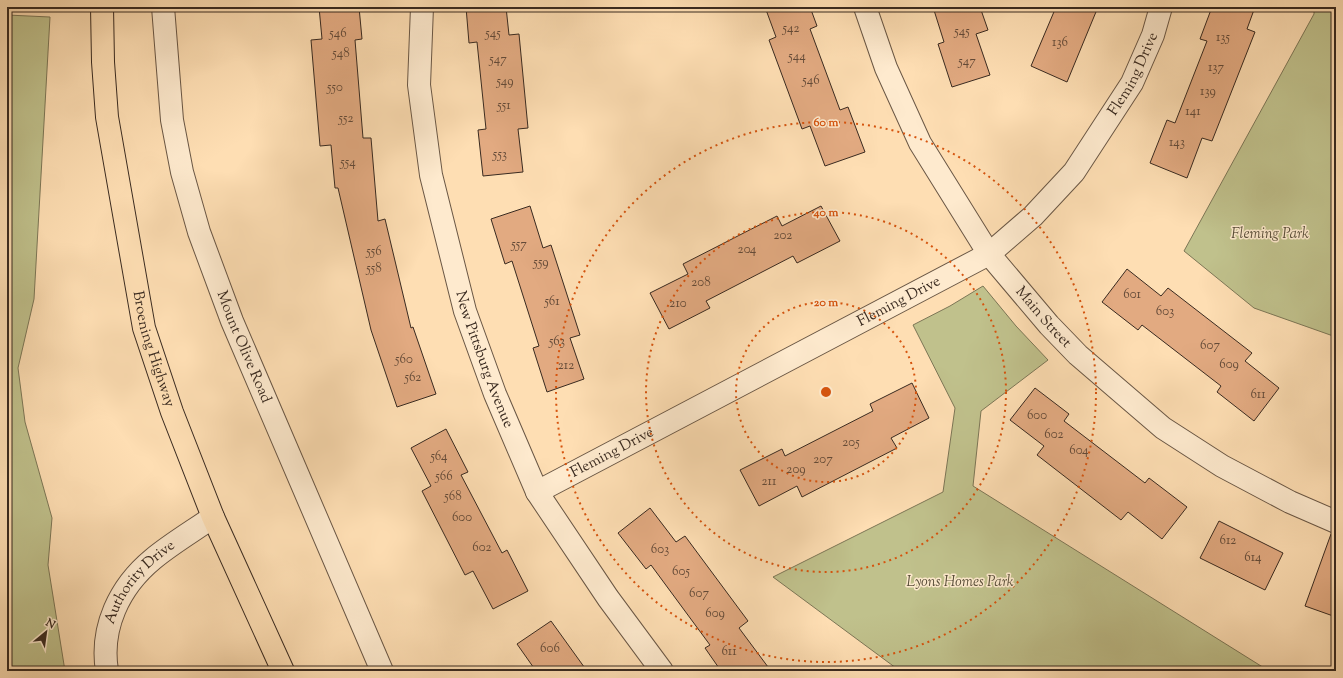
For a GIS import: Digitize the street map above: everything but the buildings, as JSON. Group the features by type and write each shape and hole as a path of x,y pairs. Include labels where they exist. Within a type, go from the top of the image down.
{"main road":[{"name":"Broening Highway","path":"102,7 103,62 107,117 144,328 172,412 213,517 283,671"}],"street":[{"name":"Mount Olive Road","path":"163,7 172,120 182,172 200,232 232,321 382,671"},
{"name":"New Pittsburg Avenue","path":"422,7 419,85 431,175 465,311 495,394 537,492 608,598 662,671"},
{"name":"Main Street","path":"865,7 886,68 920,143 989,254 1049,326 1078,355 1164,428 1229,470 1290,502 1336,522"},
{"name":"Fleming Drive","path":"537,492 989,254 1033,216 1074,172 1132,83 1153,35 1162,7"},
{"name":"Authority Drive","path":"107,671 105,660 107,632 116,604 152,560 213,517"}],"green space":[{"name":"Fleming Park","path":"1314,7 1336,7 1336,337 1254,308 1184,251 1314,14"},
{"path":"7,15 50,17 34,299 18,368 25,422 52,518 48,565 65,671 7,671"},
{"name":"Lyons Homes Park","path":"983,286 1016,326 1048,360 981,411 973,486 1269,671 900,671 773,577 943,492 955,408 913,325 950,306"}]}
